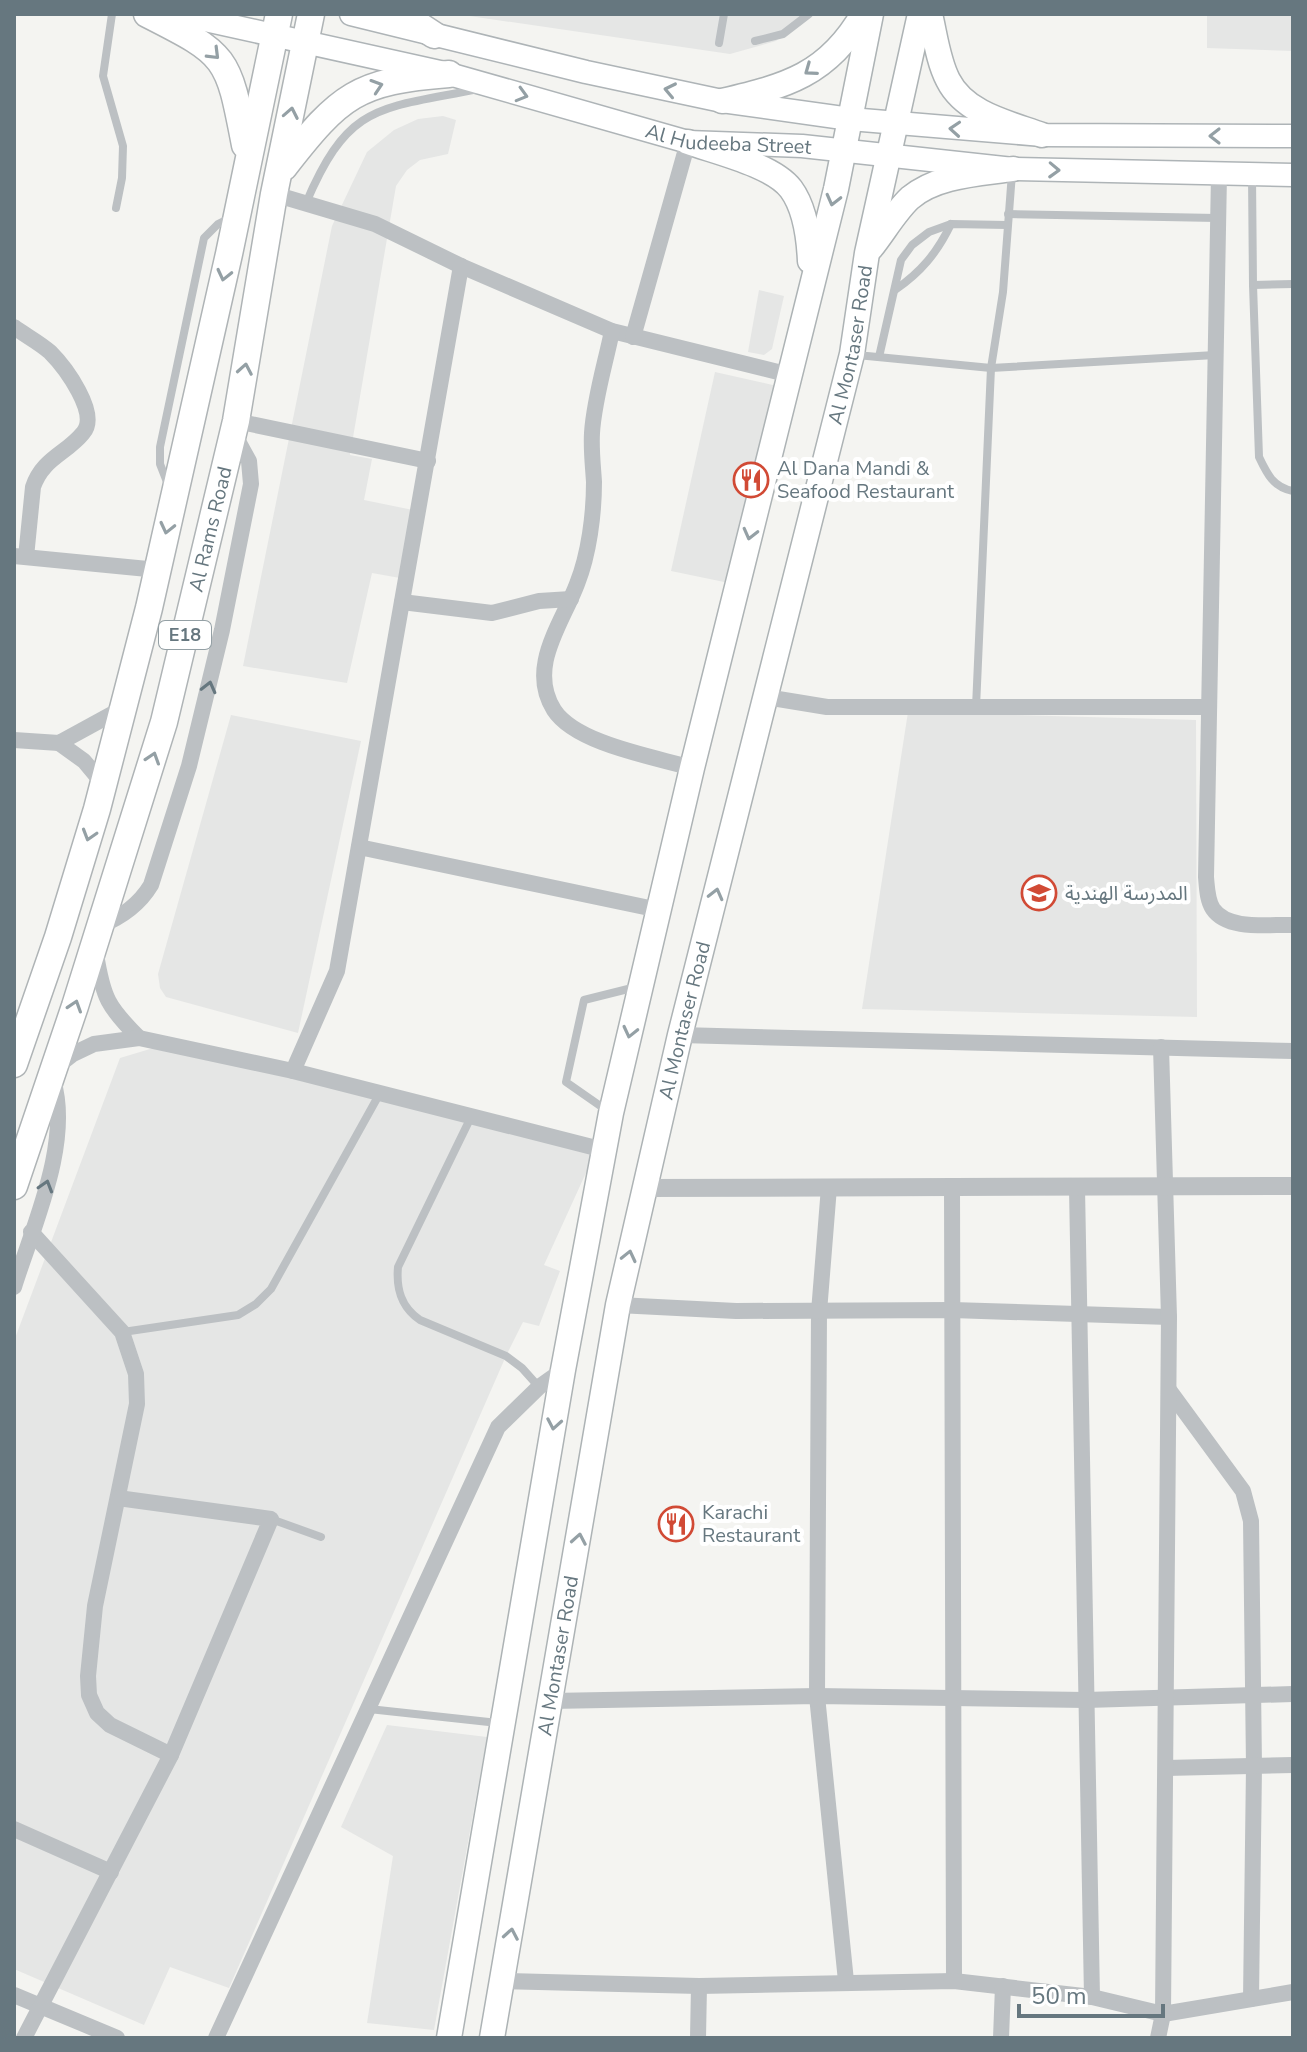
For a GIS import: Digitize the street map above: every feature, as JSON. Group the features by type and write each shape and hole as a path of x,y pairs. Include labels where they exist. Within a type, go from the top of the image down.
{"highway":[{"path":"147,14 196,39 222,62 235,93 247,155"},
{"name":"E18","path":"306,43 311,14"},
{"path":"402,14 434,35"},
{"name":"Al Rams Road","path":"14,1064 58,937 104,785 175,495 276,25"},
{"name":"Al Rams Road","path":"14,1186 164,722 235,426 277,183 306,43"},
{"path":"277,183 312,131 353,94 405,77 449,74"}],"main road":[{"name":"Al Hudeeba Street","path":"178,14 276,25 306,43 449,74 688,142 844,150 1013,169 1293,175"},
{"name":"Al Hudeeba Street","path":"351,14 586,72 722,101 850,119 1042,135 1293,136"},
{"path":"722,101 776,88 801,78 851,34 863,14"},
{"path":"449,2038 563,1370 611,1113 692,768 811,290 844,150 871,14"},
{"name":"Al Montaser Road","path":"492,2038 618,1305 680,1035 852,354 867,253 920,14"},
{"path":"930,14 947,79 955,90 975,109 1042,135"},
{"path":"688,142 764,169 790,189 808,232 811,290"},
{"path":"867,253 910,198 925,189 948,180 1013,169"}],"street":[{"path":"633,337 688,142"},
{"path":"1219,175 1208,707 1208,899 1214,911 1233,923 1293,925"},
{"path":"277,183 306,203 375,224 461,266 612,331 790,375"},
{"path":"293,1071 337,971 461,266"},
{"path":"14,327 50,352 83,398 89,416 86,431 45,465 36,477 20,556 158,570"},
{"path":"612,331 592,429 593,503 587,544 578,581 545,655 548,694 555,711 571,726 597,740 692,768"},
{"path":"235,426 428,461"},
{"path":"139,1038 112,1011 101,986 97,935 125,914 151,885 189,766 222,630 251,484 249,461 235,426"},
{"path":"402,602 492,613 539,601 571,599"},
{"path":"766,697 827,707 1208,707"},
{"path":"59,743 123,708"},
{"path":"14,740 59,743 84,761 104,785"},
{"path":"359,847 659,910"},
{"path":"680,1035 1293,1051"},
{"path":"14,1287 59,1134 53,1072 73,1054 94,1044 139,1038 293,1071 604,1150"},
{"path":"1158,2038 1163,2014 1169,1390 1161,1047"},
{"path":"644,1188 1293,1186"},
{"path":"829,1187 819,1312 817,1696 846,1981"},
{"path":"952,1188 954,1981"},
{"path":"1077,1188 1092,1997"},
{"path":"31,1232 122,1332 136,1374 138,1395 95,1606 89,1695 97,1713 110,1725 171,1755"},
{"path":"618,1305 736,1311 952,1310 1169,1317"},
{"path":"216,2038 498,1427 539,1387 563,1370"},
{"path":"1169,1390 1243,1491 1251,1521 1254,1766 1251,1999"},
{"path":"24,2038 171,1755 271,1519 118,1498"},
{"path":"551,1701 817,1696 1086,1700 1293,1694"},
{"path":"1166,1768 1293,1765"},
{"path":"14,1829 111,1872"},
{"path":"503,1981 699,1986 954,1981 1092,1997 1163,2014 1293,1992"},
{"path":"698,2038 699,1986"},
{"path":"1001,2038 1003,1986"},
{"path":"14,1995 117,2038"}],"lane":[{"path":"112,14 103,76 123,146 122,178 116,208"},
{"path":"719,43 724,14"},
{"path":"755,41 783,34 809,14"},
{"path":"306,203 333,149 358,122 394,106 491,86"},
{"path":"976,707 991,368 1003,292 1013,169"},
{"path":"1252,175 1259,457 1268,478 1293,491"},
{"path":"1008,214 1217,218"},
{"path":"879,357 901,260 912,245 929,232 951,224 1007,225"},
{"path":"894,291 934,255 951,224"},
{"path":"1253,285 1293,284"},
{"path":"852,354 991,368 1215,355"},
{"path":"611,1113 566,1082 584,1000 641,986"},
{"path":"122,1332 228,1318 256,1304 271,1289 380,1093"},
{"path":"471,1116 398,1267 396,1283 409,1312 420,1320 506,1356 539,1387"},
{"path":"271,1519 321,1537"},
{"path":"367,1709 503,1723"}],"shaded area":[{"path":"456,14 807,14 776,41 730,54"},
{"path":"1207,14 1293,14 1293,51 1207,48"},
{"path":"443,116 456,120 448,154 420,160 407,170 396,186 350,455 372,459 364,500 413,510 400,578 372,573 347,683 243,666 332,226 367,152 394,130 418,119"},
{"path":"759,290 784,296 772,349 764,355 748,352"},
{"path":"715,372 777,386 729,583 671,571"},
{"name":"المدرسة الهندية","path":"908,712 1196,720 1197,1017 862,1009"},
{"path":"231,715 361,741 298,1033 166,997 160,988 158,974"},
{"path":"160,1046 595,1153 544,1265 560,1271 539,1326 523,1322 506,1356 229,1988 170,1967 144,2025 14,1969 14,1341 120,1058"},
{"path":"387,1725 487,1737 434,2030 367,2023 393,1856 341,1827"}],"place":[{"name":"Al Dana Mandi & Seafood Restaurant","path":"751,480"},
{"name":"المدرسة الهندية","path":"1039,893"},
{"name":"Karachi Restaurant","path":"676,1524"}]}
